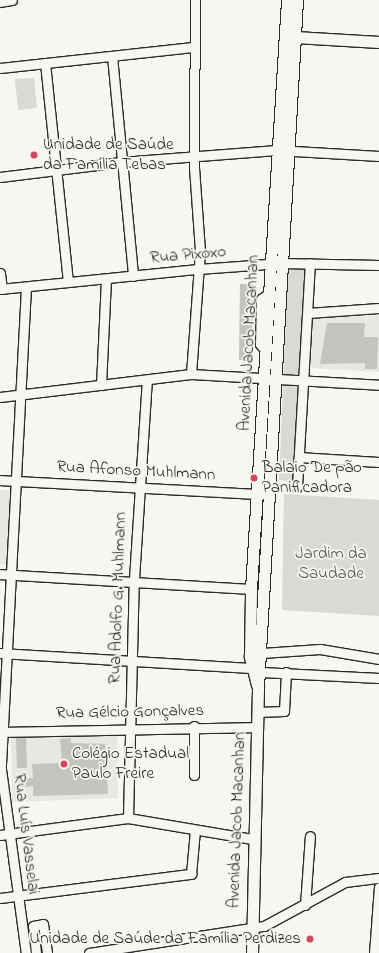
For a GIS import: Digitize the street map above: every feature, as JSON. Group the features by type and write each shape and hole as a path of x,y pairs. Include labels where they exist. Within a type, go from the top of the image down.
{"main road":[{"name":"Avenida Jacob Macanhan","path":"261,655 270,494 270,379 282,150 286,0"},
{"name":"Avenida Jacob Macanhan","path":"282,150 295,37 297,0"},
{"path":"295,37 379,42"},
{"name":"Avenida Jacob Macanhan","path":"252,953 252,838 258,687 251,589 257,494 270,379 266,351 269,293 275,264"},
{"path":"256,670 261,655"}],"street":[{"path":"0,2 12,0"},
{"path":"191,374 198,269 194,155 193,47 195,0"},
{"path":"0,68 193,47"},
{"path":"112,56 133,276"},
{"path":"45,63 68,282"},
{"path":"0,177 121,162 194,155 282,150 379,156"},
{"path":"297,488 310,263"},
{"name":"Rua Pixoxo","path":"1,289 68,282 106,280 198,269 275,264 310,263 379,265"},
{"path":"0,273 1,289"},
{"path":"101,384 106,280"},
{"name":"Rua Luís Vasselai","path":"26,287 12,574 3,653 4,732 0,770 4,835 17,896 26,953"},
{"path":"308,313 379,308"},
{"path":"0,397 191,374 379,385"},
{"name":"Rua Adolfo G. Muhlmann","path":"128,818 134,579 147,380"},
{"path":"299,457 379,462"},
{"name":"Rua Afonso Muhlmann","path":"0,480 270,494"},
{"path":"0,574 134,579 251,589"},
{"path":"261,655 320,649 379,659"},
{"path":"3,653 379,678"},
{"path":"258,712 284,711 286,672"},
{"path":"194,726 194,775"},
{"name":"Rua Gélcio Gonçalves","path":"4,732 130,727 257,727"},
{"path":"4,835 128,818 252,838"},
{"path":"0,898 191,874 195,830"},
{"path":"305,905 310,836"},
{"path":"89,953 251,929 272,923 345,882 379,878"},
{"path":"374,953 379,887"},
{"path":"36,953 33,926 42,924 47,953"}],"shaded area":[{"path":"379,316 379,372 311,368 313,318"},
{"path":"0,490 10,490 7,565 0,564"},
{"name":"Colégio Estadual Paulo Freire","path":"117,735 118,798 12,802 11,737"}],"green space":[{"path":"34,78 37,108 18,110 15,79"},
{"path":"288,269 307,269 295,482 279,480"},
{"name":"Jardim da Saudade","path":"284,494 379,500 379,616 282,610"}],"building":[{"path":"240,284 253,284 252,360 239,360"},
{"path":"327,323 365,323 364,337 378,337 377,369 365,369 365,363 320,364"},
{"path":"16,738 26,738 27,768 17,768"},
{"path":"71,738 71,743 105,744 108,794 33,796 33,786 19,787 19,779 33,778 32,764 62,763 60,739"}],"place":[{"name":"Unidade de Saúde da Família Tebas","path":"34,155"},
{"name":"Balaio De pão Panificadora","path":"254,478"},
{"name":"Colégio Estadual Paulo Freire","path":"64,764"},
{"name":"Unidade de Saúde da Família Perdizes","path":"310,939"}]}
